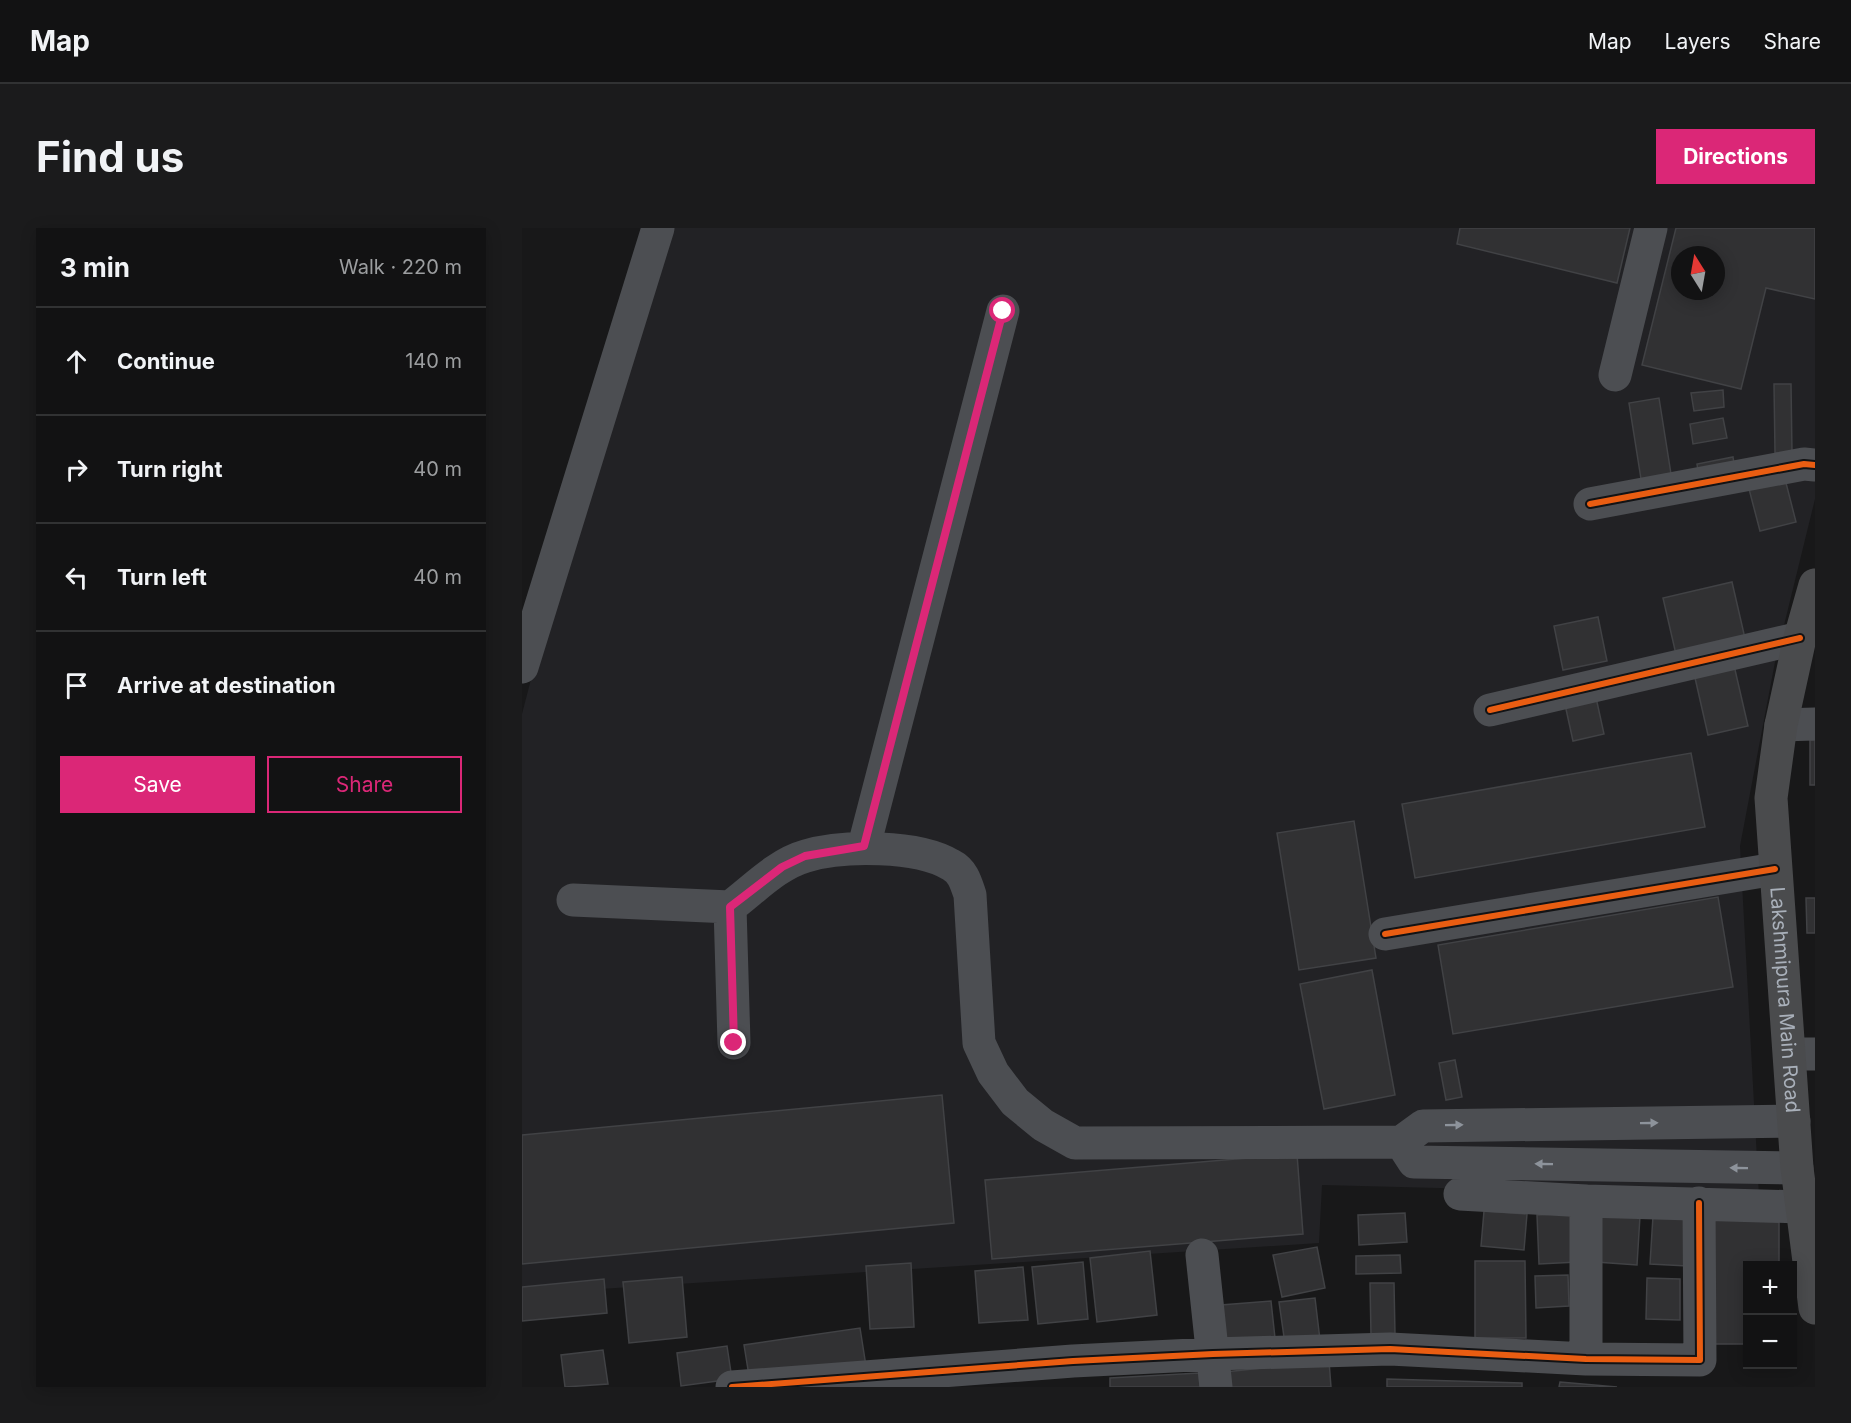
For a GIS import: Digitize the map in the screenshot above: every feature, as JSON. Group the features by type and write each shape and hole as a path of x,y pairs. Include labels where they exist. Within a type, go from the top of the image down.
{"main road":[{"name":"Lakshmipura Main Road","path":"1814,1293 1801,1207 1794,1120 1802,1054 1775,869 1771,798 1782,725 1815,585"}],"street":[{"path":"522,667 658,228"},
{"path":"1615,375 1651,228"},
{"path":"864,846 1003,311"},
{"path":"1590,504 1804,464 1815,465"},
{"path":"1490,710 1807,626"},
{"path":"1782,725 1815,724"},
{"path":"573,900 730,907 782,867 805,856 864,846 914,853 952,865 965,878 970,895 979,1043 993,1073 1014,1102 1043,1125 1076,1143 1401,1142 1423,1126 1794,1120"},
{"path":"1385,934 1775,869"},
{"path":"730,907 734,1043"},
{"path":"1401,1142 1414,1162 1797,1168"},
{"path":"1460,1194 1586,1201 1801,1207"},
{"path":"1586,1201 1586,1359"},
{"path":"732,1387 1213,1354 1390,1349 1586,1359 1700,1360 1699,1203"},
{"path":"1202,1255 1216,1387"}],"shaded area":[{"path":"648,228 1815,228 1815,499 1775,662 1740,846 1759,1196 1322,1185 1319,1243 522,1294 522,714"}],"building":[{"path":"1460,228 1630,228 1617,283 1457,244"},
{"path":"1676,228 1815,228 1815,299 1766,288 1741,389 1642,365 1671,248 1671,300 1725,300 1725,246 1672,246"},
{"path":"1774,384 1791,384 1792,453 1775,453"},
{"path":"1723,390 1724,407 1694,411 1691,393"},
{"path":"1659,398 1671,474 1641,479 1629,403"},
{"path":"1723,418 1727,438 1693,444 1690,424"},
{"path":"1733,457 1735,470 1699,477 1697,464"},
{"path":"1785,479 1796,522 1760,531 1749,489"},
{"path":"1732,582 1747,647 1678,663 1663,598"},
{"path":"1598,617 1607,661 1563,670 1554,626"},
{"path":"1733,661 1748,726 1708,735 1693,669"},
{"path":"1595,693 1604,734 1573,741 1564,700"},
{"path":"1810,740 1815,740 1815,785 1810,785"},
{"path":"1691,753 1705,827 1415,878 1402,804"},
{"path":"1354,821 1376,958 1299,970 1277,833"},
{"path":"1718,897 1733,987 1453,1034 1438,945"},
{"path":"1806,898 1815,898 1815,933 1807,933"},
{"path":"1372,970 1395,1095 1324,1109 1300,984"},
{"path":"1455,1060 1462,1097 1446,1100 1439,1063"},
{"path":"942,1095 954,1223 522,1264 522,1135"},
{"path":"1297,1154 1303,1234 992,1259 985,1180"},
{"path":"1484,1211 1527,1214 1524,1250 1481,1246"},
{"path":"1405,1213 1407,1242 1359,1245 1358,1215"},
{"path":"1576,1213 1578,1262 1539,1264 1537,1215"},
{"path":"1599,1213 1640,1216 1637,1265 1596,1262"},
{"path":"1653,1216 1689,1217 1687,1266 1650,1264"},
{"path":"1711,1218 1779,1219 1779,1261 1743,1261 1743,1344 1709,1344"},
{"path":"1317,1247 1325,1288 1282,1297 1273,1255"},
{"path":"1150,1251 1157,1315 1097,1322 1090,1258"},
{"path":"1400,1255 1401,1273 1356,1274 1356,1256"},
{"path":"1475,1261 1525,1261 1526,1338 1475,1338"},
{"path":"1083,1262 1088,1319 1038,1324 1032,1267"},
{"path":"911,1263 914,1327 870,1329 866,1266"},
{"path":"1023,1267 1028,1320 979,1323 975,1271"},
{"path":"1568,1275 1569,1306 1536,1308 1535,1276"},
{"path":"682,1277 687,1337 629,1343 623,1282"},
{"path":"1647,1278 1680,1279 1680,1320 1646,1319"},
{"path":"604,1279 607,1313 522,1321 522,1287"},
{"path":"1370,1283 1394,1283 1395,1334 1371,1335"},
{"path":"1315,1298 1320,1340 1285,1344 1279,1302"},
{"path":"1271,1301 1275,1338 1224,1342 1221,1305"},
{"path":"860,1328 866,1366 750,1382 744,1345"},
{"path":"727,1346 732,1379 681,1386 677,1353"},
{"path":"603,1350 608,1384 565,1387 561,1355"},
{"path":"1329,1361 1331,1387 1226,1387 1225,1372"},
{"path":"1199,1373 1200,1387 1110,1387 1110,1378"},
{"path":"1387,1379 1522,1383 1522,1387 1387,1387"},
{"path":"1560,1382 1617,1387 1559,1387"}],"cycle path":[{"path":"1590,504 1804,464 1815,465"},
{"path":"1490,710 1800,638"},
{"path":"1385,934 1775,869"},
{"path":"732,1387 1073,1361 1390,1349 1586,1359 1700,1360 1699,1203"}],"route":[{"path":"734,1043 730,907 782,867 805,856 864,846 1003,311"}]}
